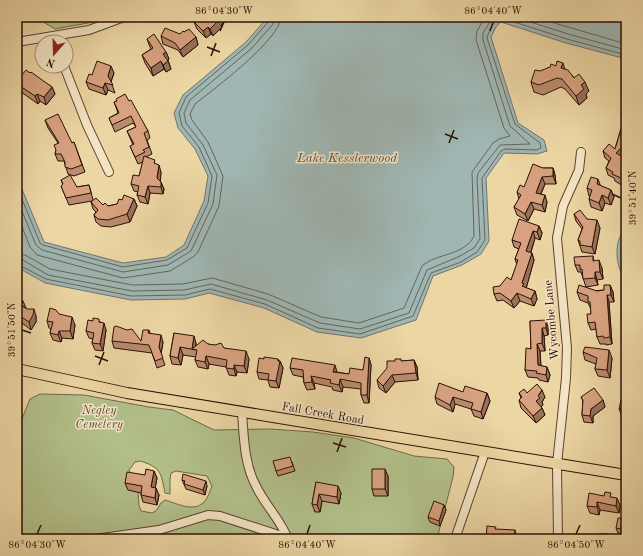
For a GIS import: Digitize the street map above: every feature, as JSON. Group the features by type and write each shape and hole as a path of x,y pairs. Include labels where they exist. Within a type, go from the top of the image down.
{"main road":[{"name":"Fall Creek Road","path":"17,369 109,390 626,476"}],"street":[{"path":"74,35 124,17"},
{"path":"17,42 34,41"},
{"path":"67,74 87,126 109,172"},
{"name":"Wycombe Lane","path":"558,539 557,464 566,378 567,348 557,258 557,235 563,206 579,170 581,152"},
{"path":"242,413 248,462 252,479 279,520 288,538"},
{"path":"455,539 485,452"},
{"path":"95,539 158,530 208,515 220,516 288,538"}],"green space":[{"path":"35,17 106,17 99,21 55,29"},
{"name":"Negley Cemetery","path":"40,394 84,395 173,410 214,430 270,429 313,432 354,438 414,456 447,459 454,467 453,477 437,539 17,539 17,431 30,399","holes":["140,461 156,468 159,472 165,493 170,494 171,473 176,471 207,476 212,486 207,499 195,507 180,505 165,500 156,511 152,513 141,511 139,506 138,490 129,470 135,462"]}],"water":[{"name":"Lake Kesslerwood","path":"268,17 626,17 626,59 566,43 501,22 496,27 491,37 518,123 544,140 547,151 537,154 504,153 486,178 489,241 481,254 462,265 433,276 416,320 361,338 317,332 264,308 209,293 185,299 131,300 45,283 17,267 17,177 44,242 123,263 166,257 184,245 204,201 208,176 195,149 178,128 174,113 183,95 246,42"},
{"path":"626,227 626,283 618,262 617,247"}],"building":[{"path":"197,17 219,17 217,19 219,20 210,29 208,27 203,31 194,22 194,19"},
{"path":"165,28 180,34 189,29 196,37 180,50 175,43 161,36"},
{"path":"154,34 166,52 163,54 168,61 163,65 161,61 151,68 142,55 153,48 147,39"},
{"path":"97,61 111,66 108,76 113,85 105,83 103,88 86,82 89,74 92,75"},
{"path":"557,61 563,63 561,68 568,70 574,78 579,74 585,82 581,85 584,89 576,96 562,79 557,78 539,85 531,82 535,70 540,71 550,67 551,64 556,66"},
{"path":"26,70 52,87 44,97 37,94 35,96 17,84 18,74 21,76"},
{"path":"125,94 129,101 131,100 148,131 144,133 149,147 143,150 145,152 135,157 130,146 134,144 127,131 136,127 131,116 112,125 109,118 119,113 114,102 117,101 116,99"},
{"path":"626,111 626,146 623,146 616,153 626,159 626,168 621,178 612,174 613,172 606,168 611,158 603,151 609,144 615,149 623,123 621,112"},
{"path":"58,114 72,143 74,142 82,165 71,169 65,167 65,162 61,154 55,154 56,150 54,145 59,143 45,120"},
{"path":"144,156 155,160 154,163 159,165 157,178 161,182 161,187 148,186 145,197 137,195 139,186 131,184 133,175 139,176"},
{"path":"533,164 543,168 553,168 553,176 542,177 536,193 545,195 542,205 531,202 525,214 514,207 521,195 517,192 520,185 524,187"},
{"path":"70,175 77,187 89,185 91,193 66,198 61,186 63,184 61,180"},
{"path":"591,177 598,179 597,184 611,190 608,198 602,195 599,203 589,199 592,190 587,188"},
{"path":"124,195 134,199 127,214 108,220 98,219 94,215 98,210 91,202 96,198 103,205 105,203 108,206 117,204 119,199 122,200"},
{"path":"580,210 587,219 597,220 592,247 580,245 580,241 578,240 583,227 574,214"},
{"path":"519,219 539,226 537,232 533,231 526,251 532,253 522,283 524,284 522,286 535,291 531,299 517,293 511,301 500,293 494,294 493,287 500,286 507,277 511,280 518,260 515,259 521,243 512,240"},
{"path":"593,256 593,261 599,260 600,272 595,272 595,278 583,279 582,269 580,270 580,265 575,265 574,257"},
{"path":"579,285 597,291 604,290 604,285 610,285 611,295 607,295 610,337 597,337 595,322 588,323 587,314 591,314 590,302 588,302 588,296 577,292"},
{"path":"17,297 23,301 20,305 27,309 34,309 33,315 29,322 17,314"},
{"path":"50,308 56,310 59,314 72,317 70,331 59,331 58,335 50,333 53,322 47,321"},
{"path":"93,318 99,319 99,322 104,323 100,344 92,343 94,333 86,331 88,320 93,321"},
{"path":"546,320 546,328 542,328 542,343 537,344 538,365 547,367 546,375 536,373 537,371 525,370 526,348 531,349 530,321"},
{"path":"116,326 127,330 132,329 141,341 143,330 149,330 148,333 161,335 159,347 163,358 155,361 149,345 112,341 114,327"},
{"path":"174,333 194,336 192,349 203,340 208,344 215,345 221,343 224,348 246,351 244,366 234,365 234,369 226,368 227,360 206,356 205,362 195,360 197,350 180,347 178,358 170,356"},
{"path":"585,347 609,350 607,370 595,369 597,358 583,352"},
{"path":"264,357 278,359 278,361 280,361 276,381 268,380 269,374 257,372 259,358 264,359"},
{"path":"365,357 369,358 367,395 361,395 361,383 340,379 339,385 330,383 331,380 311,376 312,382 304,383 303,370 290,368 292,358 335,365 333,372 349,374 350,368 363,370"},
{"path":"395,359 401,359 401,361 414,360 416,373 392,375 383,386 377,380 387,368 387,361 395,361"},
{"path":"439,383 463,392 465,386 487,393 481,412 471,409 473,403 453,397 450,405 435,397"},
{"path":"537,384 542,390 538,396 540,398 536,401 542,408 533,416 519,400 522,397 519,393 524,389 527,393"},
{"path":"594,388 603,400 591,409 590,416 582,415 583,400 581,397"},
{"path":"621,400 626,401 626,410 619,409"},
{"path":"290,457 293,466 276,471 273,461"},
{"path":"146,469 154,471 151,487 156,488 155,498 141,495 142,486 125,483 127,472 145,475"},
{"path":"372,469 385,469 385,489 372,489"},
{"path":"183,474 206,481 203,490 184,484 185,481 182,480"},
{"path":"316,482 338,486 337,497 319,494 317,505 312,504"},
{"path":"605,492 611,493 610,497 617,498 616,506 597,502 597,507 587,506 589,493 604,496"},
{"path":"434,501 444,505 439,521 428,517"},
{"path":"618,518 626,519 626,530 616,528"},
{"path":"487,526 496,527 495,529 515,530 514,539 486,539"},
{"path":"598,534 608,534 608,539 598,539"}]}
